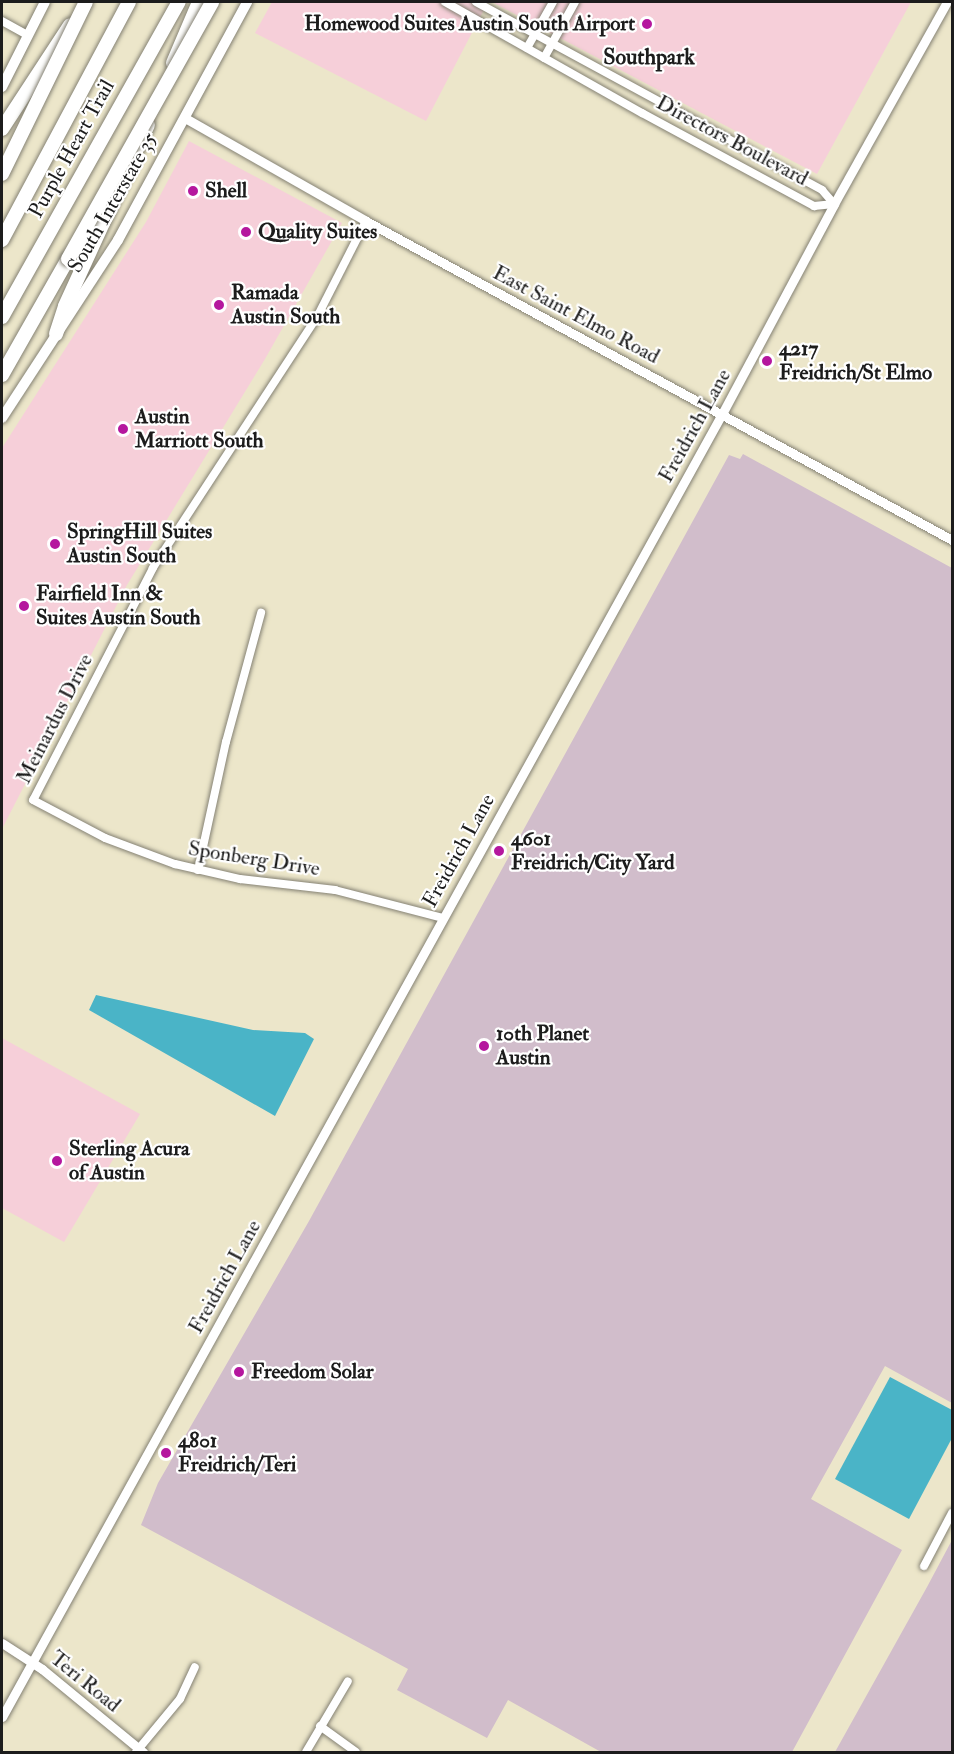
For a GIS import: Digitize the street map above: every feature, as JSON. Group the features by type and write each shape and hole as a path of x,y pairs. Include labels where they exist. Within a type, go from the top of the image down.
{"highway":[{"path":"2,129 87,2"},
{"path":"2,174 87,2"},
{"name":"Purple Heart Trail","path":"2,240 129,2"},
{"name":"Purple Heart Trail","path":"2,317 180,2"},
{"path":"56,334 66,306 141,144 199,2"},
{"path":"2,375 212,2"}],"main road":[{"path":"2,87 45,2"},
{"name":"South Interstate 35","path":"2,418 118,240 247,2"}],"street":[{"name":"Directors Boulevard","path":"445,2 814,206 834,204"},
{"name":"Directors Boulevard","path":"476,2 822,190 834,204"},
{"path":"526,48 553,2"},
{"path":"544,58 574,2"},
{"name":"Freidrich Lane","path":"2,1717 947,2"},
{"path":"2,21 27,35"},
{"name":"East Saint Elmo Road","path":"185,118 366,222 952,540"},
{"name":"Meinardus Drive","path":"33,800 153,568 317,317 366,222"},
{"path":"198,870 226,742 261,613"},
{"name":"Sponberg Drive","path":"33,800 120,845 198,870 240,879 335,890 443,918"},
{"path":"924,1566 952,1514"},
{"name":"Teri Road","path":"2,1643 32,1662 139,1751"},
{"path":"139,1751 180,1699 195,1668"},
{"path":"306,1752 348,1681"},
{"path":"320,1726 356,1752"}],"shaded area":[{"path":"272,2 488,2 426,121 255,33"},
{"path":"492,2 911,2 817,174"},
{"path":"189,141 342,223 265,359 127,585 2,829 2,448 146,222"},
{"path":"743,454 952,568 952,1403 885,1366 811,1499 902,1550 792,1752 601,1752 508,1700 487,1738 397,1690 408,1669 141,1525 158,1483 309,1221 729,455 740,459"},
{"name":"Sterling Acura of Austin","path":"2,1038 140,1114 64,1242 2,1208"},
{"path":"952,1540 952,1752 835,1752 927,1587"}],"water":[{"path":"96,995 253,1030 305,1033 314,1039 275,1116 89,1010"},
{"path":"890,1377 952,1410 952,1438 909,1519 835,1479"}],"place":[{"name":"Homewood Suites Austin South Airport","path":"647,24"},
{"name":"Shell","path":"193,191"},
{"name":"Quality Suites","path":"246,232"},
{"name":"Ramada Austin South","path":"219,305"},
{"name":"4217 Freidrich/St Elmo","path":"767,361"},
{"name":"Austin Marriott South","path":"123,429"},
{"name":"SpringHill Suites Austin South","path":"55,544"},
{"name":"Fairfield Inn & Suites Austin South","path":"24,606"},
{"name":"4601 Freidrich/City Yard","path":"499,851"},
{"name":"10th Planet Austin","path":"484,1046"},
{"name":"Sterling Acura of Austin","path":"57,1161"},
{"name":"Freedom Solar","path":"239,1372"},
{"name":"4801 Freidrich/Teri","path":"166,1453"}],"district":[{"name":"Southpark","path":"649,58"}]}
